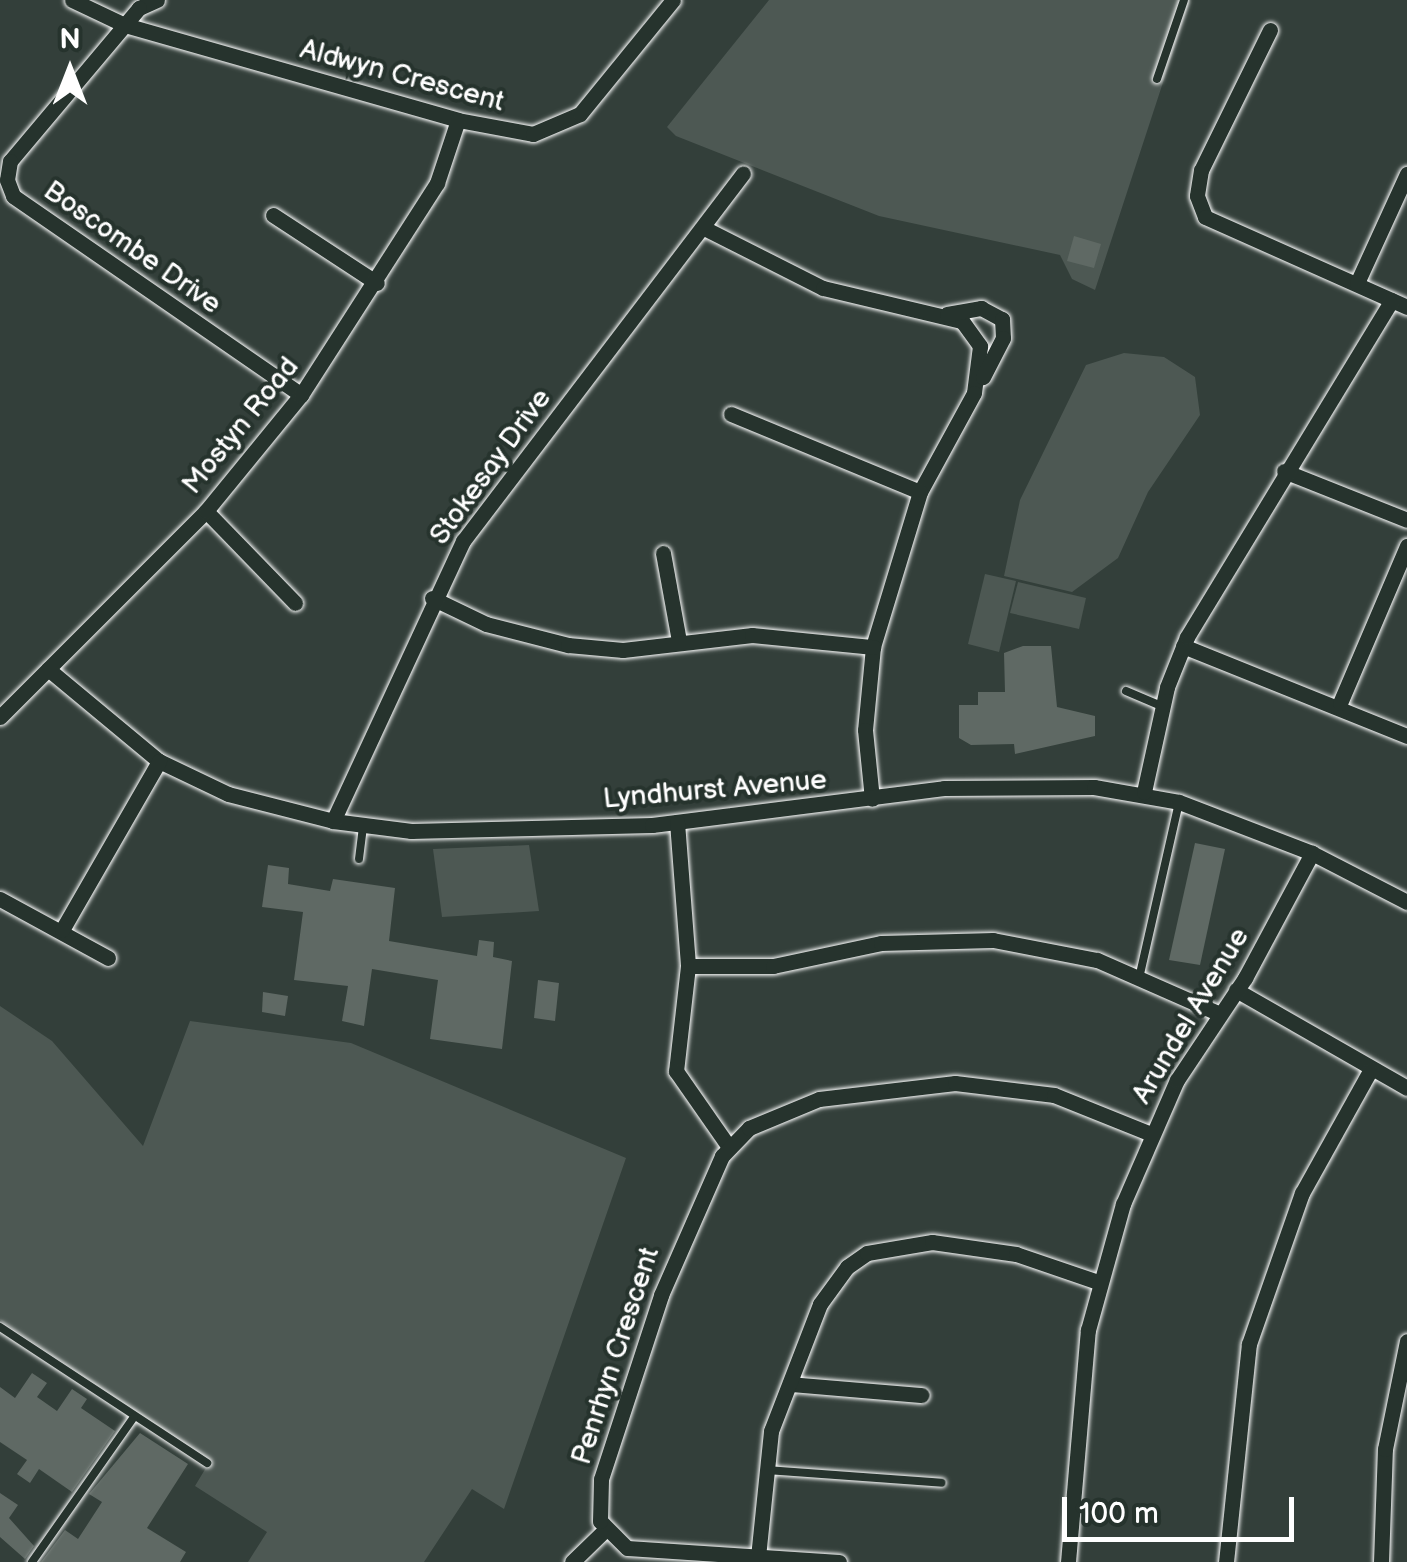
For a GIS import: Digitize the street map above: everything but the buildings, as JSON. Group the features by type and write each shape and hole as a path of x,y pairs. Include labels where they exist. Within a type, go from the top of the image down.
{"street":[{"name":"Aldwyn Crescent","path":"72,0 125,25 458,120 534,134 569,123 673,0"},
{"path":"125,25 156,0"},
{"name":"Boscombe Drive","path":"125,25 10,161 13,196 301,395"},
{"path":"1144,792 1162,706 1183,646 1284,471 1399,304 1205,217 1197,196 1202,170 1270,30"},
{"name":"Mostyn Road","path":"0,717 206,511 301,395 377,283 437,183 458,120"},
{"name":"Stokesay Drive","path":"333,821 432,598 472,528 743,174"},
{"path":"1357,283 1407,174"},
{"path":"273,215 377,283"},
{"path":"704,228 811,283 962,321 980,346 974,393"},
{"path":"872,799 865,730 873,647 920,492 1004,338 1002,319 981,308 943,314"},
{"path":"731,414 920,492"},
{"path":"1284,471 1407,520"},
{"path":"206,511 294,604"},
{"path":"1340,702 1407,546"},
{"path":"663,553 679,641"},
{"path":"432,598 486,624 568,646 622,650 752,635 873,647"},
{"path":"1183,646 1340,702 1407,736"},
{"name":"Lyndhurst Avenue","path":"48,669 159,761 228,794 333,821 410,831 677,822 993,786 1144,792 1312,853 1407,902"},
{"path":"62,930 159,761"},
{"path":"677,822 688,966 676,1071 729,1147 749,1128 819,1099 955,1083 1054,1096 1150,1134"},
{"name":"Arundel Avenue","path":"1068,1562 1098,1282 1150,1134 1312,853"},
{"path":"0,899 108,958"},
{"path":"688,966 773,966 881,943 993,940 1140,974 1220,1014"},
{"path":"1236,990 1370,1071 1407,1088"},
{"path":"1226,1562 1249,1344 1302,1193 1370,1071"},
{"name":"Penrhyn Crescent","path":"605,1530 601,1478 690,1214 729,1147"},
{"path":"758,1557 763,1470 790,1384 820,1304 867,1253 932,1242 1058,1264 1098,1282"},
{"path":"1380,1562 1384,1449 1407,1340"},
{"path":"790,1384 922,1394"},
{"path":"572,1562 605,1530 627,1548 839,1562"}],"lane":[{"path":"1158,79 1184,0"},
{"path":"1126,691 1162,706"},
{"path":"1140,974 1179,802"},
{"path":"359,860 363,825"},
{"path":"0,1327 207,1463"},
{"path":"32,1562 134,1417"},
{"path":"763,1470 942,1482"}],"shaded area":[{"path":"769,0 1190,0 1095,290 1072,279 1060,255 879,216 676,136 667,127"},
{"path":"1124,353 1164,357 1195,377 1200,415 1148,492 1118,558 1072,592 1004,576 1020,500 1086,365"},
{"path":"985,574 1016,581 999,652 968,644"},
{"path":"1018,582 1086,598 1079,629 1010,613"},
{"path":"529,845 539,911 442,917 433,849"},
{"path":"0,1006 52,1041 143,1146 190,1021 351,1043 626,1158 504,1509 472,1489 424,1562 248,1562 267,1532 195,1486 210,1461 0,1320"}]}
